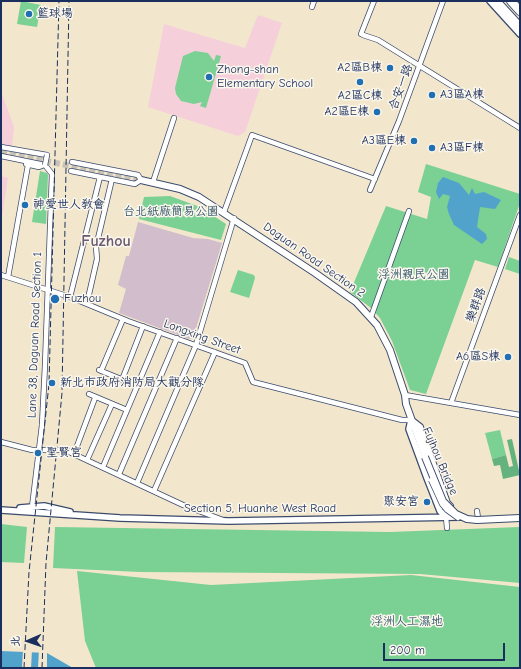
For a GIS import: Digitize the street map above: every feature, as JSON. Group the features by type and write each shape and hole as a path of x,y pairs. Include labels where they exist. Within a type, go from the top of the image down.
{"highway":[{"path":"496,1 520,27"},
{"path":"502,1 520,20"},
{"path":"512,1 520,6"},
{"path":"512,1 520,11"}],"main road":[{"name":"Daguan Road Section 2","path":"141,180 187,191 234,218 316,273 356,302 371,316 390,350 405,395 411,420"},
{"name":"Fujhou Bridge","path":"411,420 443,501 456,514 467,519 477,520 520,518"},
{"path":"411,420 420,427 447,503 446,517"},
{"path":"447,503 468,518"},
{"name":"Section 5, Huanhe West Road","path":"468,518 520,518"}],"street":[{"path":"312,7 314,1"},
{"path":"374,1 362,35 378,40 520,128"},
{"name":"合安一路","path":"370,190 443,1"},
{"path":"490,1 520,34"},
{"path":"153,182 174,118"},
{"path":"224,212 252,135 375,179"},
{"path":"1,147 47,155 46,165"},
{"path":"1,156 46,165"},
{"path":"17,160 28,165 39,167 46,165"},
{"name":"Daguan Road Section 2","path":"71,171 135,184 141,180 138,175 72,162"},
{"path":"8,277 28,165"},
{"name":"Lane 38, Daguan Road Section 1","path":"32,507 43,408 48,290 52,174 46,165"},
{"path":"70,297 100,177"},
{"path":"87,303 97,259 96,247 112,179"},
{"path":"371,316 409,211"},
{"name":"樂群路","path":"452,403 520,215"},
{"path":"136,483 196,345 234,218"},
{"name":"Longxing Street","path":"1,274 87,303 123,319 245,363 254,382 402,420 411,420"},
{"path":"123,319 100,371 138,386"},
{"path":"122,380 143,326"},
{"path":"103,467 160,332"},
{"path":"119,474 177,338"},
{"path":"154,491 215,352"},
{"path":"89,394 127,410"},
{"path":"405,395 520,415"},
{"path":"74,454 96,398"},
{"path":"87,460 112,404"},
{"path":"411,420 409,429 440,511 446,517 447,528"},
{"path":"1,442 39,450 65,450 183,505 226,521"},
{"path":"1,510 52,507 82,515"},
{"name":"Section 5, Huanhe West Road","path":"1,510 153,519 226,521 354,520 446,517 468,518"},
{"path":"477,510 478,518"}],"shaded area":[{"name":"Zhong-shan Elementary School","path":"258,15 282,23 245,132 238,136 148,107 164,24 245,48"},
{"path":"1,91 14,127 12,147 1,145"},
{"path":"1,176 8,178 1,222"},
{"path":"138,222 193,238 208,239 222,243 193,338 189,339 119,313 126,289 118,285 126,256 129,256"}],"green space":[{"name":"籃球場","path":"21,1 41,5 37,27 17,24"},
{"path":"195,51 208,53 214,61 216,55 221,56 206,108 200,106 202,102 194,104 181,101 176,94 175,88 183,56"},
{"name":"浮洲親民公園","path":"426,164 520,194 520,203 498,267 475,260 426,394 410,390 392,341 380,318 371,308 350,292 386,206 427,219 431,197 418,192"},
{"path":"40,171 47,173 48,175 46,224 32,222"},
{"name":"台北紙廠簡易公園","path":"170,196 200,207 226,224 221,240 139,219 144,197"},
{"path":"509,257 520,261 520,274 505,269"},
{"path":"238,270 254,275 255,278 249,298 230,292"},
{"path":"500,430 506,455 492,459 485,433"},
{"path":"512,439 520,475 503,479 500,465 494,466 492,459 506,455 509,467 513,466 507,440"},
{"path":"1,524 27,527 24,563 1,562"},
{"path":"55,527 390,532 520,527 520,583 420,574 140,572 53,568"},
{"name":"浮洲人工濕地","path":"77,571 211,585 411,575 520,587 520,668 96,668 85,641"}],"water":[{"path":"443,177 459,183 469,195 472,188 475,194 484,192 501,200 495,209 480,207 477,227 486,234 487,239 482,244 454,225 447,207 450,196 443,194 439,199 436,192 438,183"},
{"path":"1,651 47,653 73,668 1,668"}],"pier":[{"path":"23,650 32,650 31,668 22,668"},
{"path":"39,650 47,651 47,668 38,668"}],"tunnel":[{"path":"1,152 141,180"}],"railway":[{"path":"24,668 29,572 49,384 59,1"},
{"path":"42,668 46,563 62,393 69,1"}],"place":[{"name":"籃球場","path":"29,14"},
{"name":"A2區B棟","path":"390,68"},
{"name":"Zhong-shan Elementary School","path":"209,77"},
{"name":"A2區C棟","path":"360,82"},
{"name":"A3區A棟","path":"432,95"},
{"name":"A2區E棟","path":"377,112"},
{"name":"A3區E棟","path":"414,141"},
{"name":"A3區F棟","path":"432,148"},
{"name":"神愛世人教會","path":"25,205"},
{"name":"Fuzhou","path":"55,299"},
{"name":"A6區S棟","path":"508,357"},
{"name":"新北市政府消防局大觀分隊","path":"52,383"},
{"name":"聖賢宮","path":"38,453"},
{"name":"聚安宮","path":"427,502"}],"district":[{"name":"Fuzhou","path":"106,241"}]}
